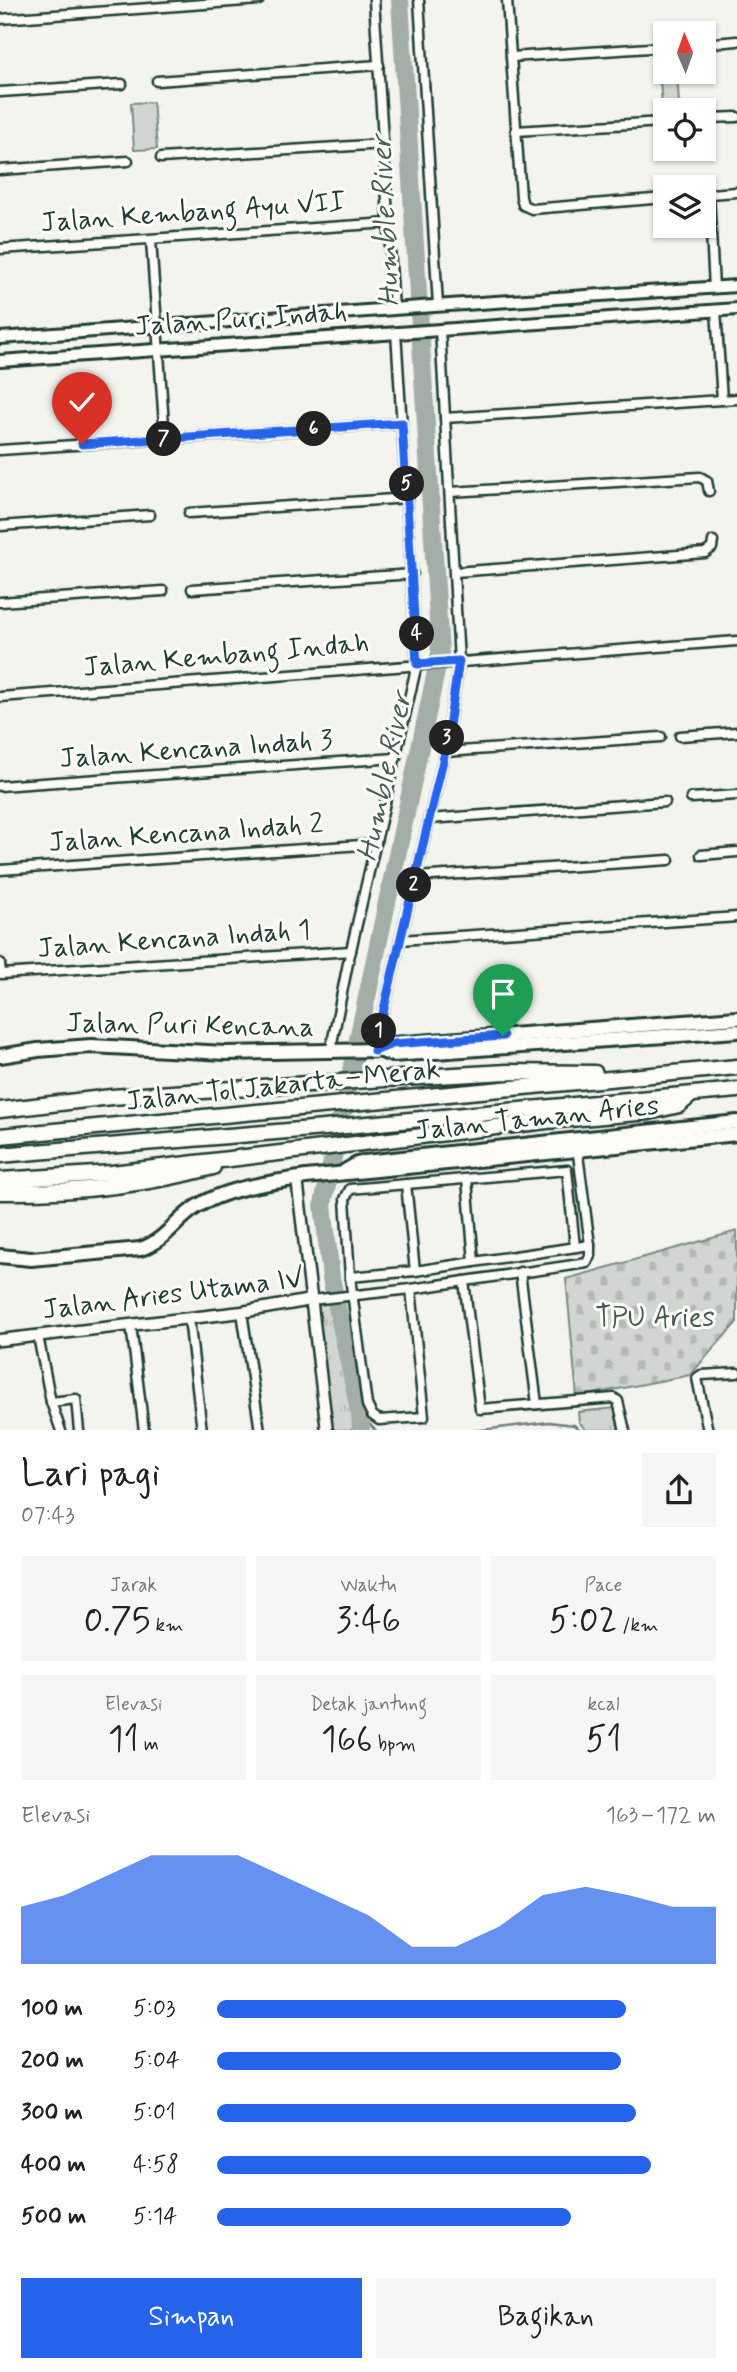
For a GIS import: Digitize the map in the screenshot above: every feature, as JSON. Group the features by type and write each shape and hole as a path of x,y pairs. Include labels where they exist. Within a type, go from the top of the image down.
{"highway":[{"name":"Jalan Tol Jakarta–Merak","path":"0,1136 737,1067"},
{"path":"0,1110 109,1097 385,1079 563,1071 588,1071 615,1077"},
{"name":"Jalan Tol Jakarta–Merak","path":"0,1155 737,1090"},
{"path":"0,1180 112,1173 547,1121 649,1112 679,1104 692,1094"},
{"path":"0,1192 124,1186 190,1173 258,1155"}],"main road":[{"name":"Jalan Puri Indah","path":"0,338 436,305 737,286"},
{"name":"Jalan Puri Indah","path":"0,361 737,309"},
{"name":"Jalan Puri Kencana","path":"374,1051 392,1044 737,1018"},
{"name":"Jalan Puri Kencana","path":"0,1056 91,1046 226,1053 374,1051 392,1055 737,1031"},
{"name":"Jalan Taman Aries","path":"0,1256 31,1259 140,1249 153,1245 197,1207 221,1196 302,1178 577,1145 737,1122"},
{"name":"Jalan Taman Aries","path":"577,1145 737,1134"}],"street":[{"path":"0,19 259,0"},
{"path":"374,0 388,223 398,308"},
{"path":"419,0 436,305"},
{"path":"507,0 523,205 527,208 653,199"},
{"path":"716,43 737,41"},
{"path":"511,57 653,48"},
{"path":"157,81 379,65"},
{"path":"0,92 122,84"},
{"path":"716,118 737,117"},
{"path":"516,131 653,123"},
{"path":"161,158 384,144"},
{"path":"0,170 128,161"},
{"path":"716,194 737,192"},
{"name":"Jalan Kembang Ayu VII","path":"0,249 388,223"},
{"path":"710,238 714,288"},
{"path":"150,240 165,439"},
{"path":"716,310 722,400"},
{"path":"374,1051 445,752 458,661 455,572 438,329"},
{"path":"335,1053 351,951 420,664 402,423 400,332"},
{"path":"445,418 737,398"},
{"path":"0,450 402,423"},
{"path":"450,492 700,477 707,481 709,491"},
{"path":"188,513 408,498"},
{"path":"0,526 150,515"},
{"path":"455,572 705,553 712,548 713,541"},
{"path":"192,589 413,574"},
{"path":"0,602 163,591"},
{"name":"Jalan Kembang Indah","path":"0,697 737,641"},
{"path":"680,736 737,732"},
{"path":"445,752 661,737"},
{"name":"Jalan Kencana Indah 3","path":"0,786 396,758"},
{"path":"691,798 737,795"},
{"path":"429,819 665,802"},
{"name":"Jalan Kencana Indah 2","path":"0,870 376,844"},
{"path":"701,855 737,852"},
{"path":"416,877 669,860"},
{"path":"400,940 737,917"},
{"name":"Jalan Kencana Indah 1","path":"1,974 351,951"},
{"path":"0,963 1,974"},
{"path":"350,1277 415,1271 590,1245 577,1145"},
{"path":"411,1289 424,1413 421,1419 379,1420 372,1415 367,1405 349,1296 345,1199 349,1189 580,1169"},
{"path":"567,1170 575,1247"},
{"path":"302,1178 327,1430"},
{"path":"467,1179 474,1262"},
{"path":"406,1184 415,1271"},
{"name":"Jalan Aries Utama IV","path":"0,1340 242,1312 582,1264 589,1261 590,1245"},
{"path":"520,1272 537,1404"},
{"path":"464,1281 482,1410 614,1398 618,1401 625,1430"},
{"path":"242,1312 260,1430"},
{"path":"189,1318 202,1430"},
{"path":"131,1325 144,1430"},
{"path":"38,1336 51,1402 61,1430"},
{"path":"708,1430 697,1378 701,1375 737,1373"},
{"path":"51,1402 76,1399 79,1430"}],"green space":[{"path":"660,84 678,84 679,98 661,98"},
{"path":"153,102 157,149 134,150 131,103"},
{"name":"TPU Aries","path":"737,1231 737,1322 690,1375 577,1397 566,1279"},
{"path":"333,1302 357,1430 332,1430 316,1306"},
{"path":"615,1408 620,1430 586,1430 579,1422 578,1412"}],"waterway":[{"name":"Humble River","path":"361,1430 360,1414 331,1278 323,1204 440,653 400,0"},
{"path":"360,1414 375,1430"},
{"path":"481,1430 549,1422 574,1425 579,1430"}],"route":[{"path":"82,444 402,423 417,664 459,661 445,752 374,1051 392,1044 503,1036"}]}
